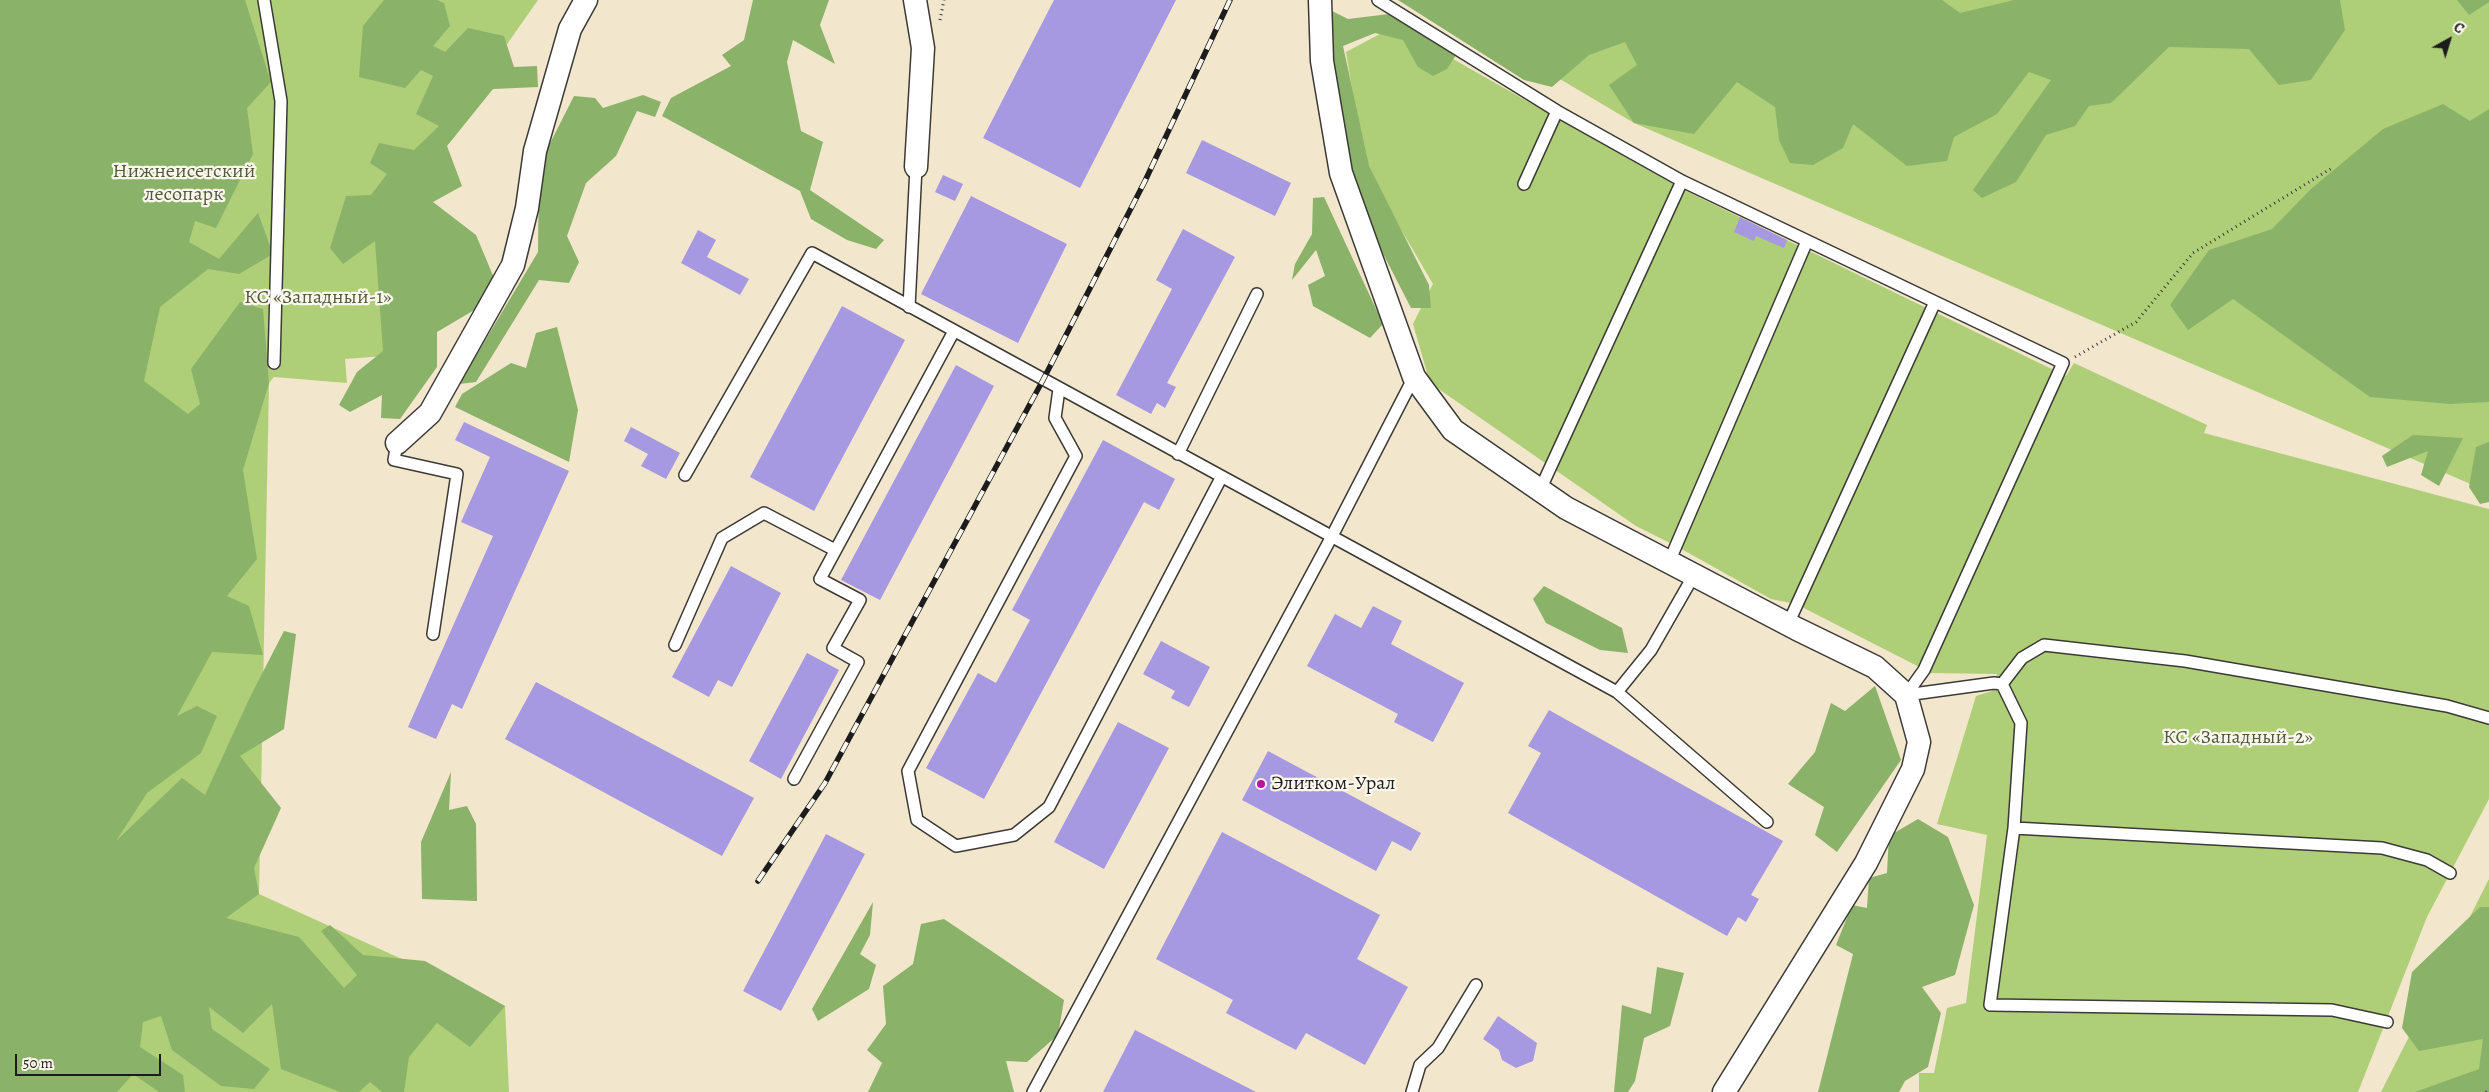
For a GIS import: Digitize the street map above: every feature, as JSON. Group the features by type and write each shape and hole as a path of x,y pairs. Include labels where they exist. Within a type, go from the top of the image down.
{"street":[{"path":"397,444 430,414 513,266 527,208 535,151 570,29 586,0"},
{"path":"914,0 923,48 916,167"},
{"path":"1320,0 1322,61 1341,173 1414,377 1453,430 1566,508 1788,624 1875,667 1906,695 1919,742 1913,769 1866,863 1724,1092"}],"lane":[{"path":"264,0 281,101 274,362"},
{"path":"1378,0 1557,111 1682,181 2063,363 1924,670 1906,695"},
{"path":"1524,184 1557,111"},
{"path":"910,307 916,167"},
{"path":"1540,490 1682,181"},
{"path":"1669,562 1807,241"},
{"path":"686,475 812,253 1331,538 1617,692 1767,822"},
{"path":"1178,454 1257,294"},
{"path":"1788,624 1936,302"},
{"path":"794,779 858,662 834,648 860,600 820,579 954,331"},
{"path":"1032,1092 1331,538 1414,377"},
{"path":"1060,389 1055,418 1076,456 908,771 917,820 956,846 1014,836 1050,807 1221,478"},
{"path":"397,444 394,460 457,474 433,634"},
{"path":"675,645 722,538 764,513 835,550"},
{"path":"1617,692 1651,650 1694,575"},
{"path":"2002,684 2022,658 2044,645 2185,661 2447,706 2489,718"},
{"path":"1906,695 1994,683 2002,684"},
{"path":"2002,684 2021,723 2014,828 1990,1005 2332,1010 2387,1022"},
{"path":"2014,828 2382,848 2427,860 2450,873"},
{"path":"1412,1092 1420,1065 1438,1048 1476,985"}],"path":[{"path":"2063,363 2136,322 2193,253 2332,168"}],"green space":[{"name":"Нижнеисетский лесопарк","path":"0,0 538,0 371,238 383,239 385,356 345,359 347,383 274,377 269,383 259,894 505,1006 509,1092 0,1092"},
{"name":"Нижнеисетский лесопарк","path":"0,0 245,0 271,82 247,108 253,154 216,228 195,221 189,242 219,259 258,213 273,254 239,274 208,269 160,307 144,381 188,414 200,404 191,369 240,302 263,309 269,383 243,470 257,559 227,596 249,606 263,655 212,652 177,716 197,706 217,716 201,753 147,793 116,841 182,778 205,795 250,697 284,631 296,634 284,729 240,756 281,808 254,868 259,894 226,918 299,937 344,988 357,975 321,931 330,925 363,955 425,961 505,1006 470,1047 437,1023 409,1057 404,1092 382,1092 370,1082 359,1092 340,1092 281,1069 272,1004 243,1033 209,1007 212,1029 270,1069 254,1089 221,1086 172,1050 161,1016 143,1022 140,1047 183,1075 185,1092 159,1092 133,1074 117,1092 0,1092"},
{"path":"384,0 437,0 444,3 450,26 433,46 445,52 468,28 504,36 514,67 537,66 538,87 493,89 447,146 462,186 433,202 476,235 494,278 476,309 437,332 437,367 400,419 381,418 382,395 350,412 339,405 357,372 383,351 375,241 343,264 330,248 346,196 371,195 387,174 370,163 379,143 414,150 439,126 416,114 433,76 421,70 405,88 359,77 363,26"},
{"path":"753,0 829,0 820,25 835,64 793,40 787,62 801,131 823,142 810,190 884,240 876,249 847,240 811,219 800,191 662,116 671,98 731,66 722,55 744,40"},
{"path":"1398,0 1942,0 1960,13 2014,0 2340,0 2345,30 2311,80 2279,85 2249,49 2169,47 2111,103 2089,106 2075,126 2046,135 2016,182 1982,198 1973,190 2051,80 2029,72 1997,114 1954,137 1947,161 1907,166 1853,124 1843,148 1813,165 1790,163 1779,140 1775,107 1737,82 1694,134 1634,123 1609,85 1637,65 1625,42 1589,55 1552,87 1524,80"},
{"path":"1427,0 2489,0 2489,492 1634,123"},
{"path":"2457,0 2489,0 2489,2 2469,15"},
{"path":"1328,9 1348,19 1389,14 1456,55 1447,69 1433,76 1418,67 1403,40 1375,33 1343,46 1369,166 1429,285 1431,308 1411,308 1354,197 1329,66"},
{"name":"КС «Западный-2»","path":"1395,26 1680,188 2066,376 2074,363 2207,425 2204,433 2489,509 2489,799 2427,917 2358,1092 1919,1092 1919,1073 1934,1073 1947,1008 1966,1003 1987,835 1937,824 1976,696 1992,691 1997,674 1931,673 1796,604 1771,599 1636,526 1430,383 1413,324 1433,284 1365,168 1346,52"},
{"path":"643,95 661,102 655,117 637,111 616,156 586,183 567,236 579,262 569,283 539,280 476,382 459,384 538,252 539,165 574,96 595,98 603,108"},
{"path":"2443,104 2470,121 2489,109 2489,402 2450,404 2370,397 2233,299 2188,330 2170,305 2209,250 2272,229 2311,189 2383,129"},
{"path":"1324,197 1383,324 1370,338 1313,306 1308,285 1325,276 1316,250 1292,280 1295,264 1312,234 1313,198"},
{"path":"557,327 578,410 569,462 455,407 462,394 511,363 526,368 536,333"},
{"path":"2413,435 2463,438 2439,486 2421,475 2428,451 2387,467 2382,456"},
{"path":"2489,442 2489,502 2480,504 2469,487 2476,447"},
{"path":"1544,586 1622,628 1628,653 1600,650 1546,623 1533,599"},
{"path":"1875,686 1901,760 1837,852 1815,835 1824,807 1788,784 1815,752 1831,703 1845,711"},
{"path":"451,772 449,810 467,806 476,824 477,901 422,899 421,842"},
{"path":"1918,819 1948,837 1974,905 1955,975 1922,987 1941,1013 1928,1067 1905,1081 1899,1092 1818,1092 1853,954 1836,945 1852,905 1867,908 1869,878 1887,873 1889,836"},
{"path":"2489,879 2489,1092 2381,1092"},
{"path":"873,902 870,935 860,954 876,965 869,989 818,1021 812,1009"},
{"path":"2480,907 2489,907 2489,1092 2415,1092 2479,1069 2483,1039 2419,1051 2402,1028 2412,972"},
{"path":"944,919 1064,1000 1058,1035 1027,1062 1006,1061 1014,1092 868,1092 882,1063 867,1050 886,1024 883,986 913,964 921,924"},
{"path":"1657,967 1684,973 1670,1026 1644,1038 1635,1081 1628,1092 1614,1092 1622,1005 1651,1014"}],"building":[{"path":"1054,0 1176,0 1080,188 983,138"},
{"path":"1202,140 1291,183 1275,216 1186,173"},
{"path":"943,175 963,184 955,201 935,192"},
{"path":"971,196 1067,244 1018,343 921,294"},
{"path":"1740,217 1787,240 1784,248 1756,236 1754,241 1734,232"},
{"path":"1183,229 1235,257 1167,383 1176,387 1165,408 1157,403 1151,414 1116,395 1172,289 1156,280"},
{"path":"698,230 716,240 707,257 749,279 740,295 681,263"},
{"path":"842,306 905,340 814,511 750,477"},
{"path":"956,365 994,386 880,600 841,580"},
{"path":"464,422 569,471 462,709 452,704 436,739 408,727 493,536 461,522 490,457 455,440"},
{"path":"631,427 680,453 666,479 641,466 648,454 624,441"},
{"path":"1103,440 1175,479 1159,510 1144,502 984,799 926,768 978,673 996,683 1030,620 1012,610"},
{"path":"731,566 781,593 732,687 718,680 709,697 672,677"},
{"path":"1373,606 1402,621 1391,644 1464,683 1433,742 1394,722 1398,714 1307,666 1335,614 1361,628"},
{"path":"1161,641 1210,667 1189,707 1171,698 1175,691 1143,674"},
{"path":"807,653 839,670 781,779 749,761"},
{"path":"536,682 754,798 722,856 505,739"},
{"path":"1549,710 1783,841 1751,895 1759,899 1746,922 1738,917 1727,936 1508,813 1541,753 1528,746"},
{"path":"1118,722 1169,748 1104,869 1054,842"},
{"path":"1268,751 1421,833 1411,851 1392,841 1376,871 1242,800"},
{"path":"1222,832 1380,915 1357,959 1408,987 1365,1065 1306,1033 1296,1050 1226,1013 1233,1000 1156,959"},
{"path":"826,834 865,854 781,1011 743,991"},
{"path":"1498,1016 1537,1043 1533,1061 1516,1068 1502,1060 1499,1050 1483,1039"},
{"path":"1135,1030 1256,1092 1103,1092"}],"railway":[{"path":"758,881 825,783 1043,380 1145,181 1230,0"}],"place":[{"name":"Элитком-Урал","path":"1261,784"}],"park label":[{"name":"КС «Западный-1»","path":"318,298"}]}
